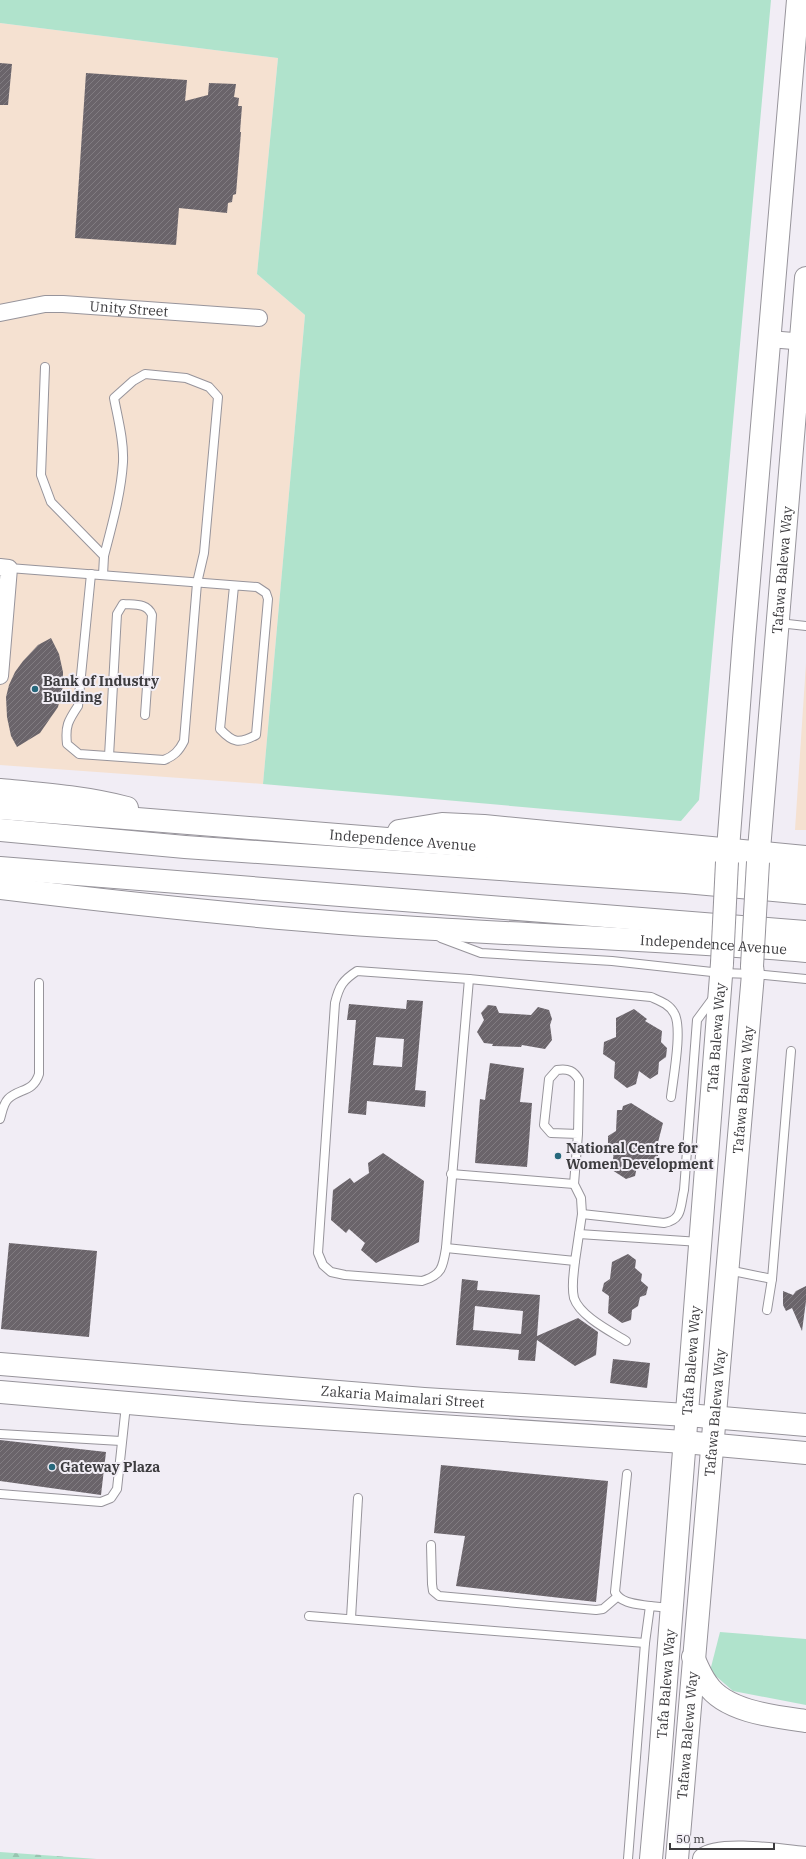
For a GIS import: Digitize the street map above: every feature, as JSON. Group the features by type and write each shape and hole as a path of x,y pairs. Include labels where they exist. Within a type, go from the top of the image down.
{"main road":[{"name":"Tafa Balewa Way","path":"651,1859 660,1759 660,1607 687,1415 721,975 744,639 798,0"},
{"name":"Tafawa Balewa Way","path":"758,857 803,341 806,278"},
{"path":"0,790 70,796 102,802 174,823"},
{"name":"Independence Avenue","path":"0,808 196,825 377,838 408,829 687,863 806,875"},
{"path":"441,833 484,826 728,856 806,857"},
{"name":"Independence Avenue","path":"0,830 185,847 439,866 685,882 806,893"},
{"path":"752,970 758,857"},
{"name":"Independence Avenue","path":"0,868 806,932"},
{"name":"Independence Avenue","path":"0,888 175,909 416,928 691,941 806,951"},
{"name":"Tafawa Balewa Way","path":"677,1859 693,1657 728,1270 752,970"},
{"name":"Zakaria Maimalari Street","path":"0,1364 246,1386 424,1399 687,1415 806,1425"},
{"path":"200,1409 201,1382"},
{"name":"Zakaria Maimalari Street","path":"0,1392 244,1413 684,1442 806,1453"},
{"path":"693,1657 707,1685 730,1704 768,1716 806,1721"},
{"path":"704,1859 707,1856 719,1854 750,1853 806,1858"}],"street":[{"name":"Unity Street","path":"0,313 45,304 63,304 259,318"},
{"path":"769,339 803,341"},
{"path":"0,676 4,567"}],"lane":[{"path":"46,367 41,475 51,502 104,556"},
{"path":"91,574 78,706 69,718 65,729 66,744 79,754 164,760 172,756 184,741 197,583 204,553 218,397 209,387 186,378 145,374 133,381 114,398 121,430 123,461 119,495 104,556 103,575"},
{"path":"4,567 257,587 266,594 268,600 256,736 247,740 237,741 227,736 220,729 234,586"},
{"path":"109,756 117,614 123,604 143,605 150,609 152,615 145,715"},
{"path":"778,623 806,626"},
{"path":"416,928 481,953 612,961 721,975 752,970 806,979"},
{"path":"469,979 451,1174 446,1248 442,1268 434,1278 422,1281 345,1275 332,1272 323,1265 318,1253 335,1003 338,990 346,979 357,971 469,979 651,997 665,1003 675,1013 678,1030 671,1097"},
{"path":"582,1214 664,1223 674,1221 678,1216 684,1190 697,1020 721,975"},
{"path":"0,1120 7,1100 13,1095 26,1090 33,1085 39,1074 39,983"},
{"path":"767,1310 772,1279 791,1051"},
{"path":"578,1134 551,1133 544,1125 549,1079 557,1070 570,1070 576,1074 579,1080 578,1134 574,1184 581,1198 582,1214 575,1260 573,1290 578,1305 583,1312 626,1341"},
{"path":"451,1174 574,1184"},
{"path":"579,1234 700,1242"},
{"path":"446,1248 575,1260"},
{"path":"728,1270 772,1279"},
{"path":"0,1494 101,1502 111,1498 117,1489 126,1403"},
{"path":"0,1434 121,1441"},
{"path":"627,1474 615,1592 617,1597 625,1601 660,1607 645,1643 628,1859"},
{"path":"352,1618 358,1498"},
{"path":"431,1545 432,1584 434,1591 439,1596 596,1610 603,1609 617,1597"},
{"path":"309,1616 352,1618 645,1643"}],"shaded area":[{"path":"0,23 278,58 257,274 305,315 263,784 0,765"},
{"path":"806,663 806,830 795,830"}],"green space":[{"path":"0,0 771,0 699,800 681,821 263,784 305,315 257,274 278,58 0,23"},
{"path":"720,1632 806,1639 806,1705 733,1691 710,1671"},
{"path":"0,1852 97,1859 0,1859"}],"building":[{"path":"0,63 12,64 8,105 0,105"},
{"path":"86,73 187,80 185,101 208,95 209,83 236,84 234,97 239,98 238,106 242,106 241,132 236,194 233,195 232,202 228,203 227,213 179,208 176,245 75,238"},
{"name":"Bank of Industry Building","path":"51,638 59,654 63,672 63,686 58,707 40,733 17,747 11,736 7,717 6,697 9,685 15,672 23,661 38,645"},
{"path":"407,1000 423,1001 415,1090 426,1091 425,1107 367,1101 366,1115 348,1113 356,1020 347,1020 349,1004 406,1009","holes":["376,1037 404,1039 402,1067 373,1065"]},
{"path":"488,1005 496,1006 499,1013 531,1015 538,1007 549,1010 552,1019 550,1025 552,1040 545,1049 522,1045 521,1047 492,1046 493,1044 484,1043 477,1032 484,1020 481,1013"},
{"path":"634,1009 647,1019 645,1021 662,1031 661,1042 667,1048 666,1057 659,1062 658,1074 650,1079 639,1071 636,1084 627,1088 614,1078 615,1062 603,1054 604,1042 616,1037 616,1018"},
{"path":"490,1063 524,1068 520,1102 532,1103 527,1167 475,1163 480,1099 485,1100"},
{"path":"631,1103 663,1123 656,1150 658,1151 658,1166 648,1170 638,1162 635,1176 626,1179 612,1170 614,1149 608,1145 608,1136 616,1131 617,1110 622,1110 623,1106"},
{"path":"383,1153 424,1181 419,1242 376,1263 361,1250 365,1243 349,1229 346,1233 331,1220 333,1190 350,1178 354,1183 369,1173 368,1163"},
{"path":"9,1243 97,1251 89,1337 1,1329"},
{"path":"628,1254 636,1260 635,1268 642,1274 641,1281 648,1287 646,1295 640,1297 638,1306 632,1310 631,1320 622,1323 608,1313 609,1296 602,1291 604,1283 610,1279 612,1262"},
{"path":"462,1279 478,1281 477,1290 540,1295 537,1336 578,1318 598,1332 596,1355 575,1366 537,1340 535,1361 518,1360 519,1350 456,1345","holes":["475,1306 523,1311 521,1334 473,1330"]},
{"path":"806,1286 806,1301 802,1331 792,1308 786,1311 783,1305 783,1291 793,1295 796,1291"},
{"path":"613,1359 650,1363 647,1388 610,1383"},
{"name":"Gateway Plaza","path":"0,1440 106,1452 101,1495 0,1481"},
{"path":"441,1465 608,1481 596,1602 456,1586 465,1536 434,1533"}],"place":[{"name":"Bank of Industry Building","path":"35,689"},
{"name":"National Centre for Women Development","path":"558,1156"},
{"name":"Gateway Plaza","path":"52,1467"}]}
